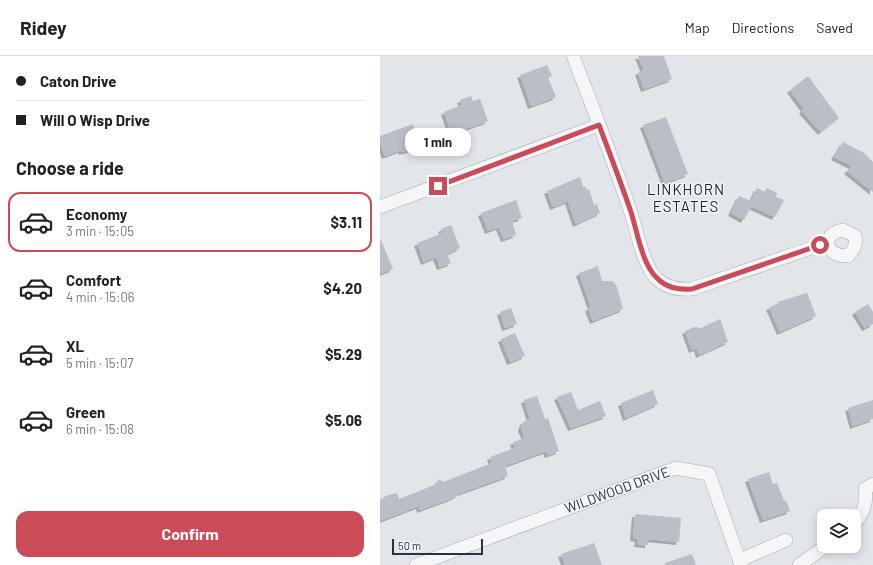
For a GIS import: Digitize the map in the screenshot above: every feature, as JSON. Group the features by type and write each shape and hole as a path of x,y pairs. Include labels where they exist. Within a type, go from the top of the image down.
{"street":[{"path":"573,56 631,211 646,262 656,278 665,285 681,290 692,289 820,245 827,245"},
{"path":"380,207 599,125"},
{"name":"WILDWOOD DRIVE","path":"416,565 676,468 709,474 740,562 786,540"},
{"path":"861,516 867,495 865,489 873,484"},
{"path":"799,565 817,552"}],"building":[{"path":"638,56 664,56 672,79 644,89 638,72 644,70"},
{"path":"547,65 552,76 548,78 556,97 531,106 520,75"},
{"path":"808,76 839,118 821,132 802,111 804,109 790,90"},
{"path":"471,96 473,101 480,99 488,121 452,134 444,112 462,105 460,100"},
{"path":"666,117 688,174 665,183 643,125"},
{"path":"413,124 421,147 402,152 401,150 385,156 380,142 380,136"},
{"path":"843,142 864,153 873,162 873,192 847,171 852,166 834,157"},
{"path":"580,177 583,187 585,186 587,190 589,189 594,205 597,204 600,213 576,224 568,201 553,207 547,191"},
{"path":"757,188 765,192 767,188 777,193 776,197 784,200 775,217 751,206 744,220 731,213 739,196 751,201"},
{"path":"516,200 522,218 512,221 516,235 504,239 499,227 488,231 481,213"},
{"path":"451,225 460,248 447,254 451,263 440,267 436,257 424,262 417,243 443,233 441,229"},
{"path":"380,238 393,269 380,274"},
{"path":"598,266 602,281 613,281 617,287 623,309 593,321 588,308 591,307 579,273"},
{"path":"807,293 816,316 780,332 769,307 778,304 777,302"},
{"path":"868,304 873,312 873,324 865,328 855,312"},
{"path":"511,308 517,324 505,328 500,312"},
{"path":"720,319 728,342 699,355 697,348 692,350 685,331 694,327 701,328"},
{"path":"515,333 525,356 510,362 501,339"},
{"path":"653,390 658,404 626,418 621,403"},
{"path":"571,392 578,410 600,401 606,416 571,428 557,397"},
{"path":"537,396 545,419 548,418 559,451 548,455 546,451 505,466 508,476 458,494 450,499 420,510 419,506 380,521 380,500 386,496 397,493 399,499 437,484 439,479 443,482 492,463 490,457 515,448 513,442 525,438 521,428 523,422 530,419 524,400"},
{"path":"873,400 873,419 853,426 848,408"},
{"path":"769,472 773,484 777,483 784,501 786,500 790,511 763,520 748,479"},
{"path":"635,514 681,518 679,542 648,539 648,545 637,544 638,539 633,538"},
{"path":"594,543 602,565 565,565 561,554"},
{"path":"692,554 696,565 666,565 665,563"}],"district":[{"name":"LINKHORN ESTATES","path":"686,198"}],"route":[{"path":"438,186 599,125 631,211 646,262 656,278 665,285 681,290 692,289 820,245"}]}
